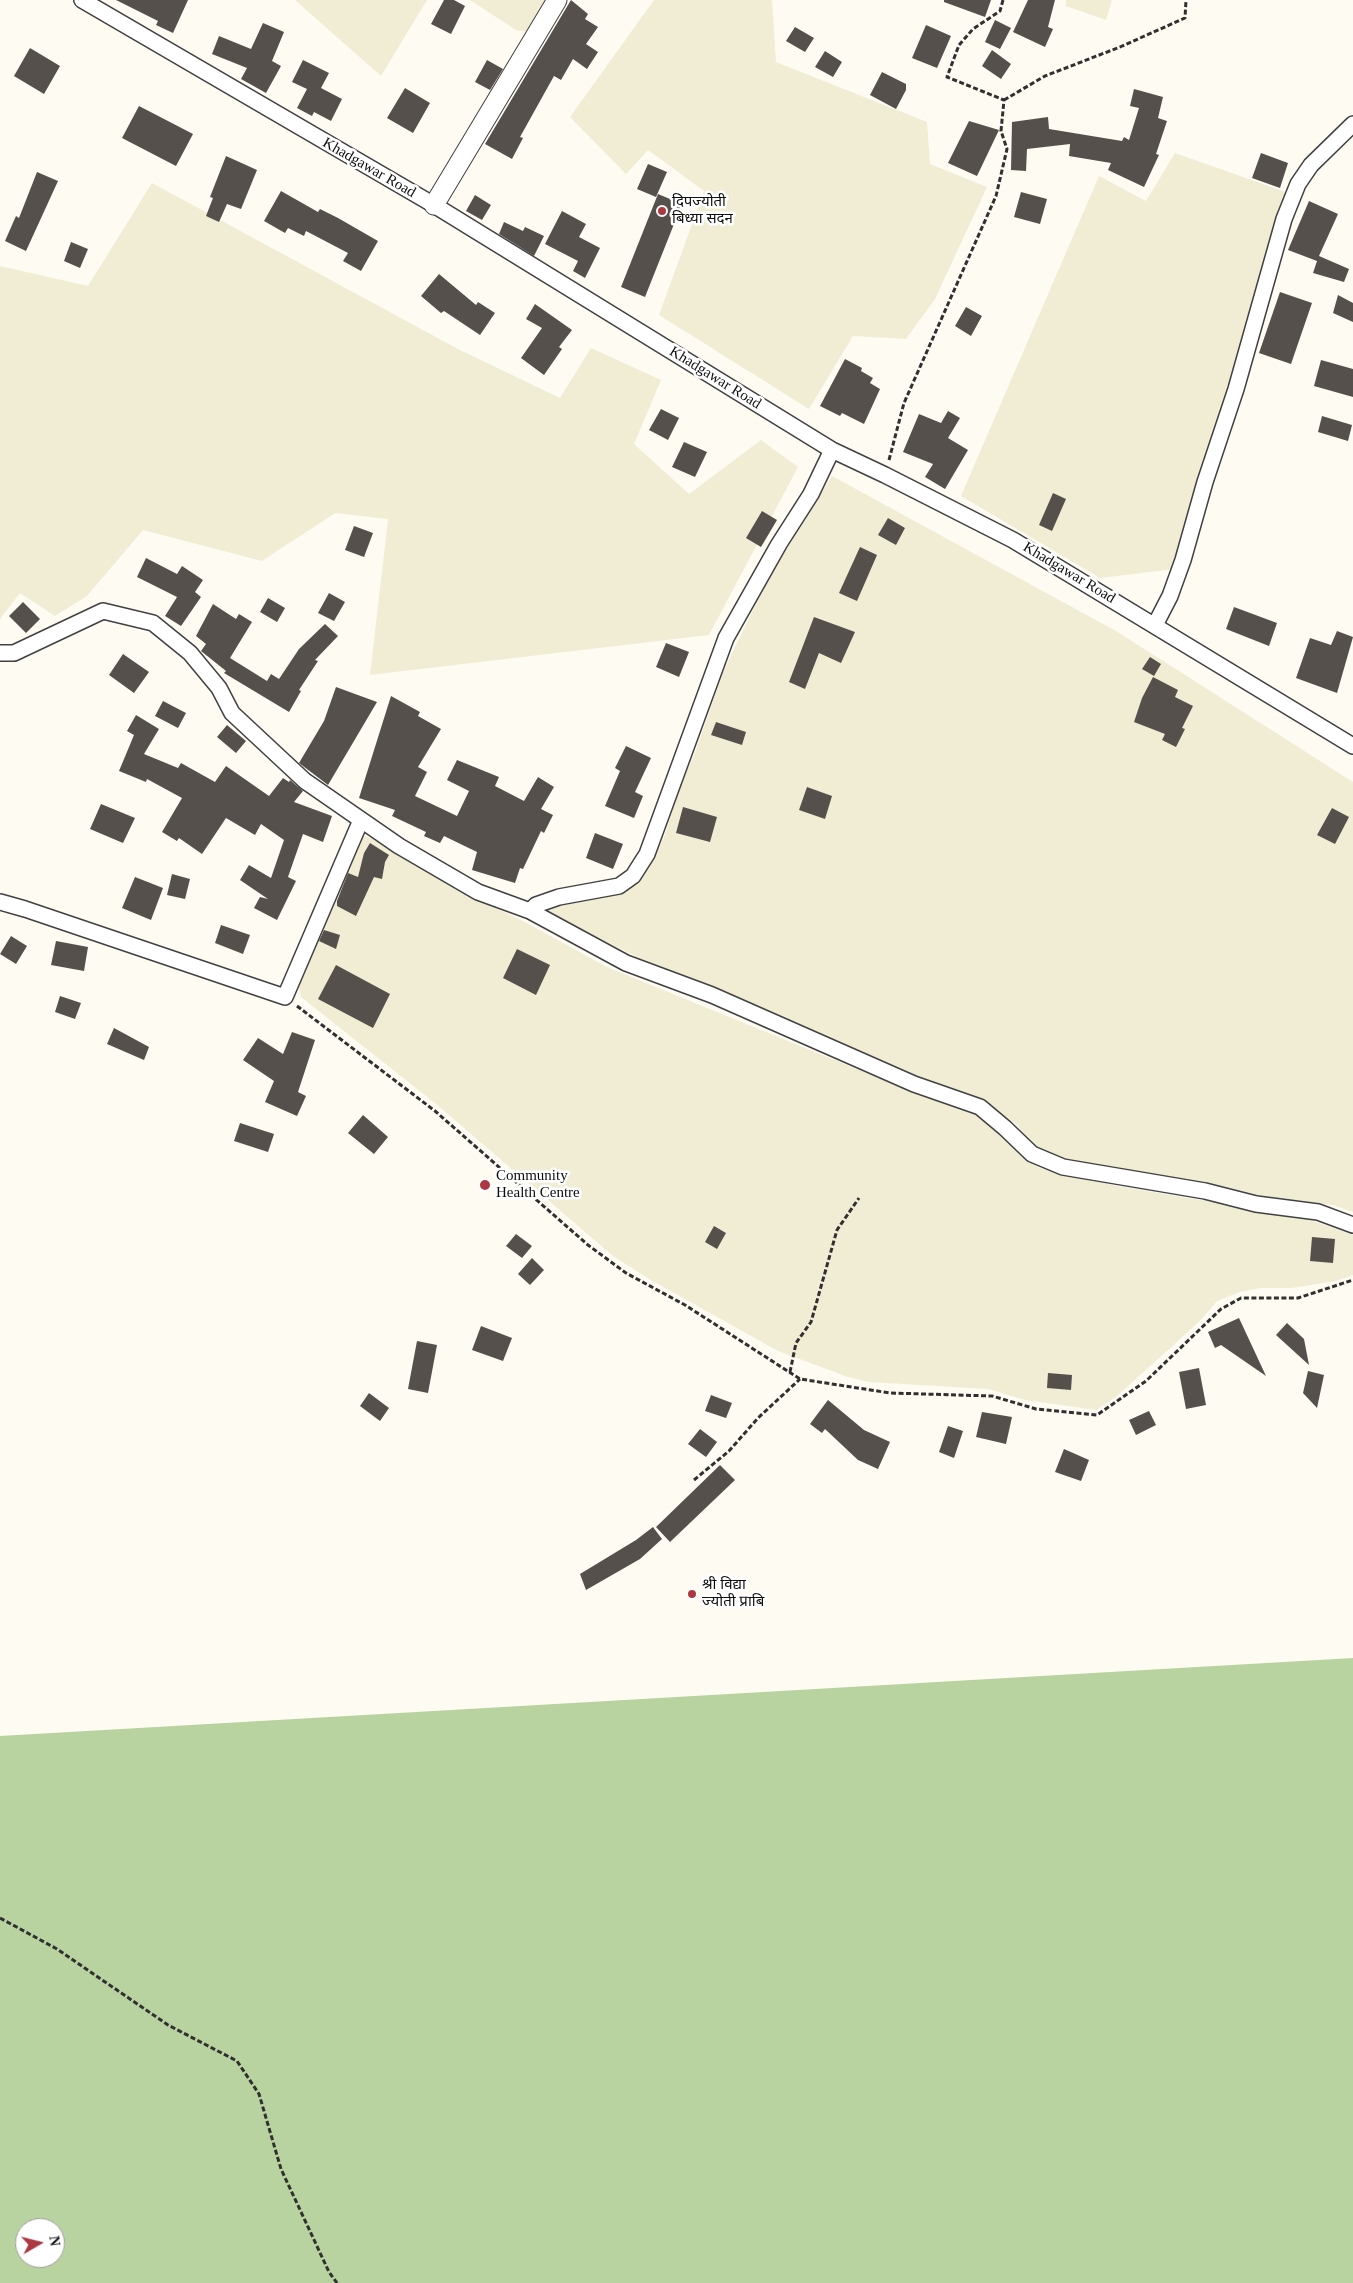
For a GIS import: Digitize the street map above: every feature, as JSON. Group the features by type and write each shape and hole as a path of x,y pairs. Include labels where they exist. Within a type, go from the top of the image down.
{"street":[{"name":"Khadgawar Road","path":"82,0 434,205 832,450 886,475 1013,540 1353,746"},
{"path":"434,205 557,0"},
{"path":"1155,625 1170,596 1183,560 1205,482 1236,389 1284,220 1298,184 1311,164 1353,124"},
{"path":"530,911 536,905 559,897 619,886 633,876 647,854 726,638 779,544 810,494 832,450"},
{"path":"0,653 14,653 103,611 154,623 190,653 219,688 232,713 305,781 400,846 478,892 530,911 626,963 712,995 914,1084 980,1107 1032,1154 1063,1167 1205,1191 1256,1204 1318,1212 1353,1225"},
{"path":"0,902 25,908 285,997 361,820"}],"path":[{"path":"1003,0 1000,11 973,29 959,45 947,77 1004,100"},
{"path":"1004,100 1045,76 1120,48 1185,18 1186,0"},
{"path":"886,475 904,403 996,196 1007,149 1000,131 1004,100"},
{"path":"285,997 434,1111 588,1245 618,1268 685,1305 800,1379 890,1392 992,1396 1036,1409 1097,1415 1146,1381 1222,1309 1240,1298 1298,1298 1353,1280"},
{"path":"790,1372 796,1343 811,1322 837,1230 860,1198"},
{"path":"694,1480 729,1451 758,1418 800,1379"},
{"path":"0,1918 57,1949 168,2025 237,2061 259,2094 281,2169 337,2283"}],"shaded area":[{"path":"295,0 427,0 381,76"},
{"path":"470,0 548,0 528,32 516,30"},
{"path":"654,0 772,0 776,62 927,122 930,164 987,187 935,299 906,339 853,336 809,409 659,315 704,191 648,150 626,174 570,117"},
{"path":"1066,0 1112,0 1106,20 1066,6"},
{"path":"1175,153 1291,194 1175,569 1100,578 961,496 1099,176 1146,201"},
{"path":"152,183 458,349 560,398 591,348 661,380 634,444 689,494 761,440 798,467 709,635 370,675 388,519 335,513 262,561 143,530 87,596 55,616 20,593 0,619 0,266 88,286"},
{"path":"832,476 1116,631 1353,782 1353,1212 1333,1205 1247,1194 1059,1158 1035,1146 1015,1123 988,1105 937,1086 744,1001 649,963 546,911 563,905 603,898 632,888 654,856 665,835 678,791 695,753 723,672 767,581"},
{"path":"361,835 371,838 464,893 523,921 607,967 891,1083 984,1116 1018,1152 1038,1167 1117,1186 1302,1217 1353,1235 1353,1275 1336,1281 1292,1288 1260,1288 1240,1292 1217,1301 1201,1320 1116,1397 1096,1410 1025,1400 988,1389 869,1382 848,1377 778,1351 649,1279 613,1256 436,1104 301,997 298,985"}],"green space":[{"path":"1353,1658 1353,2283 0,2283 0,1736"}],"building":[{"path":"116,0 188,0 173,33 156,25 158,21"},
{"path":"444,0 454,0 465,6 451,34 431,24"},
{"path":"571,0 588,14 585,19 598,27 586,44 598,52 587,69 573,59 561,80 554,76 520,137 523,138 512,159 485,144"},
{"path":"944,0 991,0 985,17 944,2"},
{"path":"1028,0 1055,0 1048,27 1053,29 1045,47 1013,32"},
{"path":"995,20 1011,28 1000,49 985,42"},
{"path":"263,23 284,32 272,61 281,66 266,93 241,79 247,68 212,54 219,36 251,49"},
{"path":"926,25 951,36 937,68 912,58"},
{"path":"795,27 814,38 805,52 786,41"},
{"path":"30,48 60,66 44,94 14,76"},
{"path":"992,50 1011,64 1001,79 982,66"},
{"path":"825,51 842,62 833,77 815,67"},
{"path":"303,60 329,73 321,88 342,99 331,121 314,112 312,116 297,108 307,89 292,82"},
{"path":"487,60 503,69 490,90 475,82"},
{"path":"882,72 906,84 906,90 896,109 870,95"},
{"path":"405,88 430,103 413,133 387,118"},
{"path":"1134,89 1163,97 1158,118 1167,121 1156,154 1159,155 1144,187 1108,170 1111,163 1069,156 1070,144 1027,149 1026,171 1011,170 1012,122 1048,117 1049,129 1122,141 1124,137 1129,140 1139,108 1130,106"},
{"path":"139,106 193,134 176,166 122,138"},
{"path":"969,121 999,130 977,176 948,163"},
{"path":"1261,153 1288,163 1280,188 1252,178"},
{"path":"226,156 257,170 241,209 227,204 219,222 206,216 213,198 210,197"},
{"path":"648,164 667,172 656,197 637,189"},
{"path":"37,172 58,181 26,251 5,241 16,216 19,218"},
{"path":"281,191 318,212 320,209 338,218 378,241 361,271 343,261 348,253 306,231 304,236 288,228 285,233 264,221"},
{"path":"1021,192 1047,199 1040,224 1014,217"},
{"path":"658,194 682,204 645,297 621,287"},
{"path":"475,195 491,205 482,220 466,211"},
{"path":"1309,201 1338,214 1319,256 1349,269 1344,282 1313,273 1317,261 1288,250"},
{"path":"562,211 586,224 579,237 600,248 585,278 573,271 578,261 545,244"},
{"path":"504,222 523,231 525,227 544,236 534,256 499,234"},
{"path":"71,242 88,249 80,268 64,261"},
{"path":"439,274 476,305 478,302 495,313 480,335 444,311 441,313 421,296"},
{"path":"1280,292 1312,303 1291,364 1259,353"},
{"path":"1338,295 1353,303 1353,322 1333,313"},
{"path":"535,304 572,330 559,347 562,349 544,375 521,358 542,328 526,319"},
{"path":"966,307 982,316 971,336 955,326"},
{"path":"845,359 862,368 861,371 873,378 870,383 880,389 864,424 842,413 840,416 820,406"},
{"path":"1321,360 1353,369 1353,397 1314,386"},
{"path":"661,409 679,418 668,440 649,430"},
{"path":"948,411 960,418 948,438 968,450 945,489 925,477 933,464 903,452 919,414 941,423"},
{"path":"1322,416 1352,425 1348,441 1318,432"},
{"path":"684,442 707,452 695,477 672,467"},
{"path":"1053,493 1066,499 1052,531 1039,525"},
{"path":"762,511 777,520 761,547 746,538"},
{"path":"888,518 905,528 896,545 878,535"},
{"path":"354,526 373,533 364,557 345,550"},
{"path":"860,547 877,555 857,601 839,593"},
{"path":"146,558 177,574 182,566 203,580 195,592 201,597 181,626 165,616 177,597 137,577"},
{"path":"329,593 345,602 334,621 318,613"},
{"path":"268,598 285,608 277,622 260,612"},
{"path":"23,602 40,619 26,633 9,616"},
{"path":"213,604 236,619 239,614 252,622 230,658 267,681 271,674 279,679 299,649 325,624 338,636 315,660 318,661 299,690 301,691 289,712 224,673 226,671 201,651 206,644 196,636"},
{"path":"1234,607 1277,623 1269,646 1226,629"},
{"path":"814,617 855,632 841,663 819,653 805,689 789,682"},
{"path":"1337,631 1353,637 1337,693 1296,678 1310,638 1331,645"},
{"path":"666,643 689,652 679,677 656,667"},
{"path":"123,654 149,672 134,693 109,675"},
{"path":"1150,657 1161,664 1154,676 1142,669"},
{"path":"1153,677 1178,690 1175,697 1193,706 1182,728 1185,729 1176,747 1162,740 1165,734 1134,722 1142,698"},
{"path":"336,687 377,702 328,785 299,763 324,721"},
{"path":"391,696 420,712 418,716 441,729 418,767 427,772 415,796 457,816 469,791 447,780 457,760 499,777 495,786 524,801 538,777 554,787 541,809 553,815 544,833 541,831 523,869 520,868 515,883 472,870 477,852 444,836 440,843 424,836 426,832 392,816 395,810 359,798"},
{"path":"163,701 186,713 178,728 155,716"},
{"path":"136,715 159,729 144,754 178,768 181,763 215,782 226,766 269,796 283,778 289,782 290,780 303,791 294,802 332,816 323,842 303,834 288,877 296,881 277,920 254,908 260,897 268,899 240,880 249,865 271,878 284,840 261,824 255,835 226,818 202,854 179,838 177,841 162,832 182,798 147,779 146,782 119,771 134,735 127,731"},
{"path":"716,722 746,732 742,745 711,735"},
{"path":"227,725 246,741 236,753 217,737"},
{"path":"626,746 651,758 635,792 643,796 634,818 605,806 620,771 615,768"},
{"path":"807,787 832,796 825,819 799,810"},
{"path":"101,804 135,818 123,843 90,829"},
{"path":"683,807 717,817 710,842 676,833"},
{"path":"1332,808 1349,817 1335,844 1317,835"},
{"path":"595,833 623,844 613,869 586,858"},
{"path":"370,843 389,855 385,862 382,879 374,877 356,916 337,906 337,901 348,873 358,877 364,853"},
{"path":"172,874 190,879 185,899 167,895"},
{"path":"135,877 163,888 151,920 122,908"},
{"path":"221,925 250,935 243,954 215,943"},
{"path":"324,930 340,935 336,949 319,941"},
{"path":"11,936 27,946 16,964 0,954"},
{"path":"56,941 88,947 84,971 51,965"},
{"path":"517,949 550,965 536,995 503,978"},
{"path":"336,965 390,994 373,1028 318,999"},
{"path":"60,996 81,1003 75,1019 55,1012"},
{"path":"114,1028 149,1047 144,1060 107,1044"},
{"path":"292,1032 315,1040 298,1092 306,1096 297,1116 265,1102 274,1081 243,1060 258,1038 283,1054"},
{"path":"363,1115 388,1137 374,1154 348,1133"},
{"path":"240,1123 274,1134 268,1152 234,1141"},
{"path":"714,1226 726,1233 717,1249 705,1242"},
{"path":"516,1234 532,1246 522,1258 506,1246"},
{"path":"1312,1237 1335,1239 1333,1263 1310,1261"},
{"path":"532,1258 544,1270 530,1285 518,1274"},
{"path":"1239,1318 1266,1376 1221,1345 1215,1348 1208,1332"},
{"path":"1287,1323 1304,1339 1309,1365 1276,1335"},
{"path":"481,1326 512,1338 503,1361 472,1350"},
{"path":"417,1341 437,1345 428,1393 408,1389"},
{"path":"1199,1368 1206,1405 1186,1409 1179,1372"},
{"path":"1308,1371 1324,1375 1317,1408 1303,1393"},
{"path":"1048,1373 1072,1375 1071,1390 1047,1388"},
{"path":"369,1393 389,1408 380,1421 360,1406"},
{"path":"711,1395 732,1403 726,1418 705,1411"},
{"path":"828,1400 864,1430 890,1442 878,1469 858,1460 825,1429 822,1433 810,1424"},
{"path":"1149,1411 1156,1425 1136,1435 1129,1420"},
{"path":"982,1412 1012,1417 1006,1444 976,1437"},
{"path":"948,1426 963,1431 954,1458 939,1452"},
{"path":"700,1429 717,1442 706,1457 688,1444"},
{"path":"1064,1449 1089,1460 1081,1481 1055,1472"},
{"path":"720,1465 735,1480 670,1542 656,1527"},
{"path":"653,1527 662,1539 640,1559 586,1590 580,1574 636,1540"}],"place":[{"name":"दिपज्योती बिध्या सदन","path":"662,211"},
{"name":"Community Health Centre","path":"485,1185"},
{"name":"श्री विद्या ज्योती प्राबि","path":"692,1594"}]}
